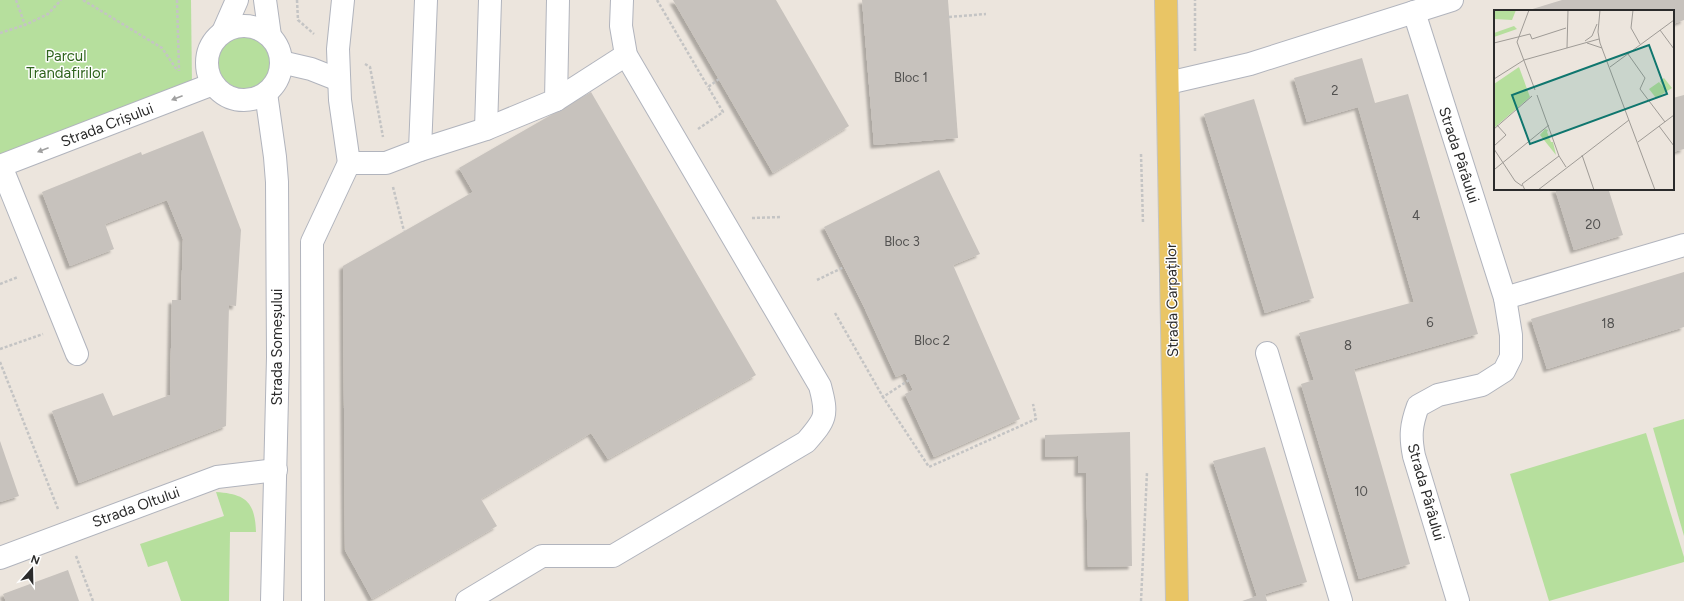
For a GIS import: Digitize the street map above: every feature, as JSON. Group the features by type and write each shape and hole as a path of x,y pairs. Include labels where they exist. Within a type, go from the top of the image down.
{"main road":[{"name":"Strada Carpaților","path":"1166,0 1177,601"}],"street":[{"path":"223,32 237,0"},
{"path":"265,0 270,36"},
{"path":"313,601 312,242 349,163 340,100 339,80 338,49 343,0"},
{"path":"420,150 426,0"},
{"path":"486,129 490,0"},
{"path":"556,100 558,0"},
{"path":"467,601 542,556 613,556 806,442 822,424 825,405 820,386 626,55 621,26 622,0"},
{"path":"1168,83 1250,64 1452,0"},
{"name":"Strada Pârâului","path":"1414,12 1505,298 1511,335 1511,357 1504,371 1482,385 1438,395 1418,406 1413,420 1410,438 1414,456 1454,600"},
{"path":"244,26 254,27 270,36 276,44 281,62 277,80 266,93 255,98 244,100 232,98 221,92 213,84 208,73 207,62 209,50 214,40 223,32 233,27 244,26"},
{"path":"349,163 386,163 420,150 486,129 556,100 626,55"},
{"path":"281,62 311,69 339,80"},
{"name":"Strada Crișului","path":"0,166 213,84"},
{"name":"Strada Someșului","path":"266,93 277,182 276,470 272,601"},
{"path":"0,166 77,354"},
{"path":"1505,298 1684,245"},
{"path":"1267,353 1341,601"},
{"name":"Strada Oltului","path":"0,558 217,477 276,470"}],"path":[{"path":"16,0 24,25"},
{"path":"0,32 24,25 48,14 61,0"},
{"path":"83,0 162,48 179,73 177,0"},
{"path":"657,0 723,112 677,142"},
{"path":"949,17 986,14"},
{"path":"708,87 719,79"},
{"path":"817,280 844,267"},
{"path":"835,313 883,397 929,467 1036,419 1033,404"},
{"path":"0,350 65,326"},
{"path":"0,362 93,601"},
{"path":"883,397 909,380"}],"green space":[{"name":"Parcul Trandafirilor","path":"0,0 191,0 192,87 0,159"},
{"path":"240,35 250,35 260,39 268,47 272,57 272,67 268,77 260,85 250,89 240,89 230,85 222,77 218,67 218,57 222,47 230,39"},
{"path":"1684,419 1684,536 1653,428"},
{"path":"1646,433 1684,557 1684,562 1549,601 1510,474"},
{"path":"216,492 235,495 247,502 254,513 256,532 230,532 229,601 181,601 167,561 148,567 140,544 224,516"}],"building":[{"path":"673,0 776,0 849,126 773,173"},
{"path":"862,0 948,0 958,138 874,145"},
{"path":"1562,0 1684,0 1684,20 1674,24 1674,10 1529,10"},
{"path":"1362,58 1375,103 1408,94 1478,334 1354,369 1410,564 1359,579 1301,384 1314,380 1299,333 1414,302 1358,107 1307,122 1294,78"},
{"path":"591,92 756,375 608,459 591,433 481,499 497,526 372,599 345,550 343,266 473,192 459,168"},
{"path":"1684,95 1684,149 1674,152 1674,98"},
{"path":"1254,99 1314,298 1265,313 1204,114"},
{"path":"203,131 241,230 236,306 229,305 226,426 79,483 52,411 103,393 113,416 170,395 172,300 181,300 183,239 167,200 105,224 114,249 70,266 42,192 141,152 142,155"},
{"path":"939,170 980,254 953,265 1020,419 934,457 905,394 913,390 905,373 896,377 864,307 824,227"},
{"path":"1555,190 1612,190 1609,191 1623,235 1574,250"},
{"path":"1684,272 1684,327 1547,369 1531,319"},
{"path":"1130,432 1132,566 1088,567 1086,473 1078,473 1078,456 1045,457 1045,435"},
{"path":"0,441 19,496 0,502"},
{"path":"1265,447 1307,582 1265,594 1267,601 1242,601 1257,596 1213,461"},
{"path":"68,570 79,601 6,601 3,594"}]}
